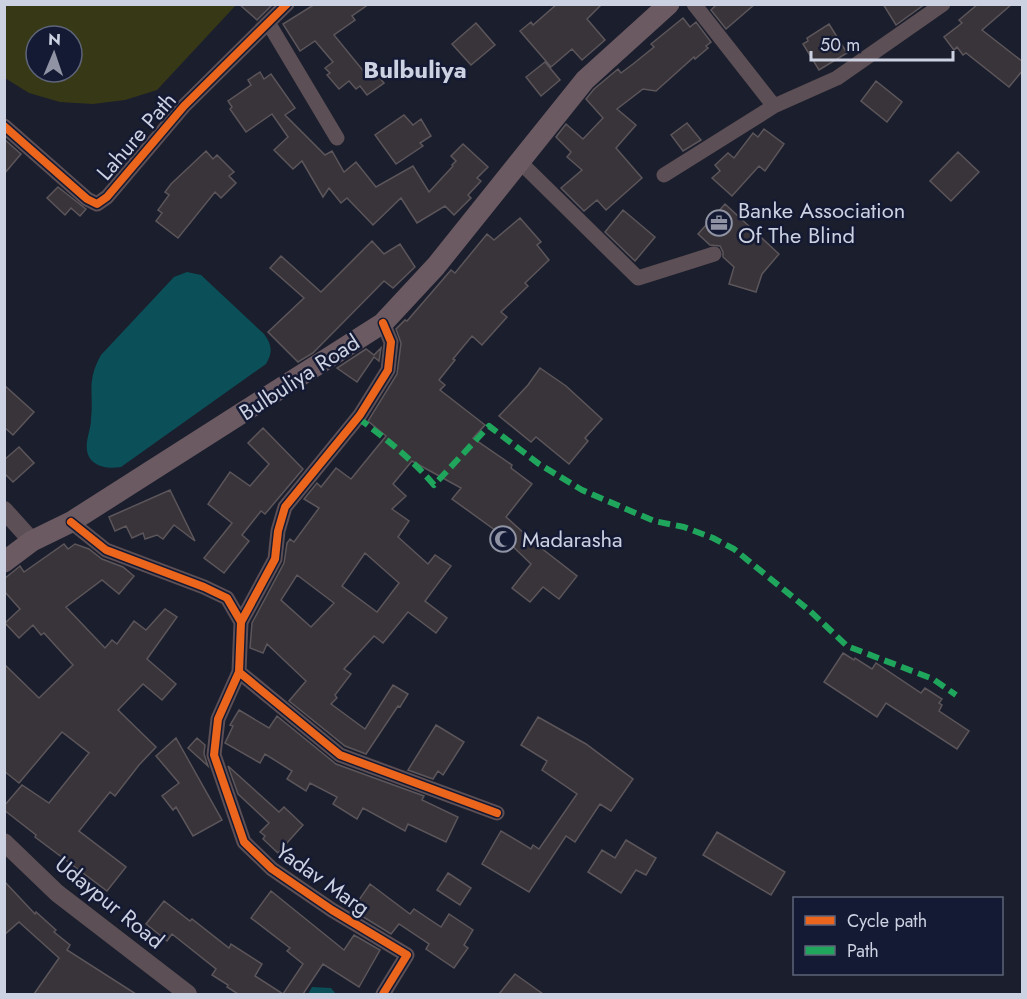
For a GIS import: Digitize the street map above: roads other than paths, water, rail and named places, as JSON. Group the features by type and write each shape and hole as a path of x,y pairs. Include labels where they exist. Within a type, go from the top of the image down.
{"main road":[{"name":"Bulbuliya Road","path":"4,562 32,541 71,522 383,323 436,266 585,80 669,4"}],"street":[{"name":"Lahure Path","path":"4,126 87,199 97,204 107,197 184,106 287,4"},
{"path":"694,4 774,106"},
{"path":"664,175 774,106 837,78 943,4"},
{"path":"269,24 338,138"},
{"path":"520,162 638,278 714,254"},
{"path":"241,622 275,560 278,531 285,507 360,415 388,370 391,342 383,323"},
{"path":"4,510 32,541"},
{"path":"71,522 106,550 227,598 241,622"},
{"name":"Yadav Marg","path":"241,622 239,672 218,719 214,755 244,842 272,869 332,910 407,955 382,994"},
{"path":"239,672 340,755 497,813"},
{"name":"Udaypur Road","path":"4,842 57,893 188,994"}],"place":[{"name":"Banke Association Of The Blind","path":"719,223"},
{"name":"Madarasha","path":"503,539"}],"district":[{"name":"Bulbuliya","path":"415,70"}]}
